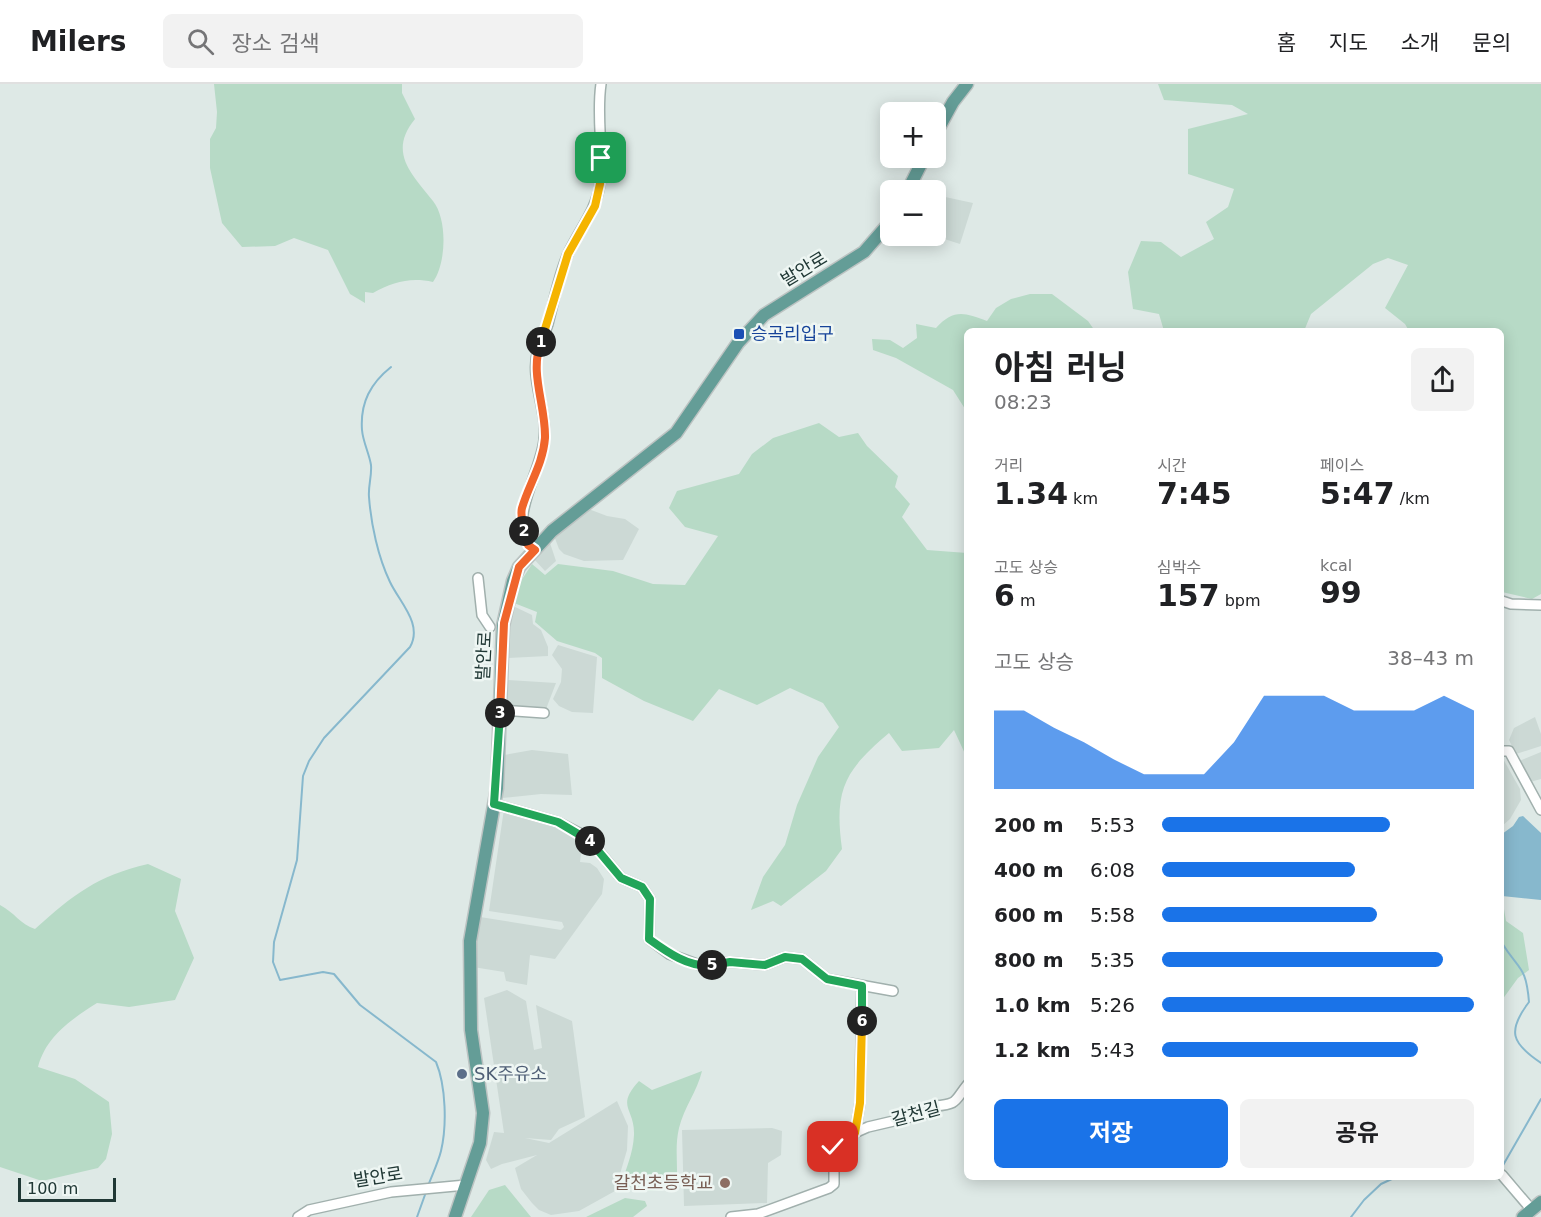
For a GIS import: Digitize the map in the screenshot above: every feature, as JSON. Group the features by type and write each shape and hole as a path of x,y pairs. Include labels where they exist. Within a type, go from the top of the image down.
{"main road":[{"path":"946,115 967,84"},
{"name":"발안로","path":"454,1217 480,1143 483,1113 471,1030 470,941 494,804 503,627 510,592 519,567 571,515 676,433 738,343 764,315 864,252 880,234"}],"street":[{"path":"535,550 528,545 524,535 521,510 539,467 545,439 543,404 537,377 537,352 568,254 595,206 600,184 598,101 601,84"},
{"path":"478,578 482,615 490,627"},
{"path":"1504,602 1541,605"},
{"path":"500,710 544,713"},
{"path":"1504,751 1509,751 1541,810"},
{"path":"494,804 558,822 587,837 621,878 642,887 650,899 649,939 669,954 702,966 730,962 765,965 785,957 802,959 827,979 893,991"},
{"path":"855,1133 860,1103 862,986"},
{"name":"갈천길","path":"730,1217 758,1214 829,1188 834,1184 834,1142 897,1119 933,1112 935,1106 950,1105 956,1102 964,1090"},
{"path":"1504,1177 1532,1210"},
{"name":"발안로","path":"298,1217 309,1210 350,1200 421,1189 466,1185"}],"shaded area":[{"path":"946,197 973,203 960,244 946,240"},
{"path":"586,508 607,516 625,519 639,529 623,560 584,561 564,554 559,549 553,533"},
{"path":"549,540 556,561 545,571 533,558"},
{"path":"511,605 532,615 533,624 541,630 548,647 548,656 506,658"},
{"path":"558,645 597,657 593,713 572,712 559,706 553,699 561,682 562,669 552,655"},
{"path":"506,680 556,683 546,709 505,705"},
{"path":"1535,717 1541,734 1541,746 1516,754 1509,740 1514,728"},
{"path":"532,750 568,754 572,795 541,794 502,798 504,755"},
{"path":"1541,752 1541,779 1530,782 1519,761"},
{"path":"1504,761 1520,789 1521,800 1510,819 1504,824"},
{"path":"504,809 563,829 582,845 580,862 590,863 597,868 604,879 602,894 555,959 530,955 527,985 506,981 504,972 473,967 480,917 561,930 564,927 562,922 489,911"},
{"path":"507,990 526,1001 534,1050 542,1048 536,1005 572,1021 585,1117 559,1129 551,1140 525,1138 549,1143 617,1101 628,1126 627,1150 615,1191 579,1211 551,1215 539,1210 521,1189 515,1168 537,1155 491,1169 486,1160 494,1132 504,1133 484,998"},
{"name":"갈천초등학교","path":"772,1128 782,1131 781,1155 768,1163 767,1203 684,1206 682,1130"}],"green space":[{"path":"214,84 402,84 402,93 415,119 403,142 403,153 411,173 438,209 443,230 441,264 433,282 409,280 395,283 373,293 365,292 365,303 350,294 328,250 294,238 275,246 242,247 222,223 210,168 210,139 216,128 217,112"},
{"path":"1158,84 1541,84 1541,594 1532,599 1504,592 1504,328 1407,328 1385,308 1408,265 1388,258 1373,264 1311,314 1305,328 1163,328 1159,314 1133,309 1128,272 1141,241 1161,242 1181,257 1214,239 1206,222 1228,207 1234,189 1188,174 1188,129 1248,114 1232,105 1164,100"},
{"path":"1030,294 1052,294 1088,321 1093,328 964,328 964,407 953,390 896,358 873,350 872,339 890,340 903,348 917,338 916,324 936,328 948,318 959,314 987,321 996,308 1011,299"},
{"path":"819,423 839,437 858,433 867,446 898,476 895,487 910,504 902,517 927,550 964,553 964,752 954,730 939,748 902,751 889,733 862,759 846,783 841,796 840,811 842,849 826,871 781,906 773,901 751,910 763,877 785,845 797,805 818,757 839,727 823,703 790,688 757,705 719,689 693,721 644,701 602,678 602,658 595,653 557,641 535,622 537,612 514,603 517,587 532,564 545,575 558,564 613,571 653,584 685,585 718,536 685,527 669,508 677,491 739,474 752,454 773,438"},
{"path":"148,864 181,879 175,911 194,958 175,1000 129,1007 97,1003 61,1029 47,1046 38,1067 75,1079 109,1102 112,1134 106,1159 98,1168 42,1181 0,1167 0,905 35,929 87,888 114,874"},
{"path":"1504,909 1506,921 1523,933 1529,970 1518,978 1504,997"},
{"path":"702,1071 679,1128 676,1188 650,1191 621,1185 631,1155 634,1135 634,1126 627,1102 632,1090 639,1081 652,1090"},
{"path":"505,1185 531,1217 471,1217 489,1190"},
{"path":"625,1198 645,1201 647,1206 633,1217 586,1217"}],"water":[{"path":"1523,816 1541,833 1541,900 1504,896 1504,833 1513,826 1519,817"}],"waterway":[{"path":"391,367 368,394 363,411 362,430 371,465 369,497 376,540 390,582 409,614 414,630 413,638 410,647 324,738 309,761 303,776 297,860 274,942 273,962 280,980 323,972 334,974 360,1005 436,1062 444,1094 444,1130 440,1155 428,1186"},
{"path":"1504,946 1524,974 1528,990 1529,1002 1517,1021 1515,1029 1518,1043 1541,1063"},
{"path":"1504,1164 1541,1099"},
{"path":"1351,1217 1364,1200 1381,1184 1390,1180"},
{"path":"417,1217 426,1192"}],"place":[{"name":"승곡리입구","path":"739,334"},
{"name":"SK주유소","path":"462,1074"},
{"name":"갈천초등학교","path":"725,1183"}],"route":[{"path":"601,158 600,184 595,206 568,254 547,327 537,352 537,377 543,404 545,439 539,467 521,510 524,535 528,545 535,550 519,567 513,581 503,627 497,788 494,804 530,816 558,822 587,837 621,878 642,887 650,899 649,939 669,954 702,966 730,962 765,965 785,957 802,959 827,979 862,986 860,1103 855,1133 834,1142 833,1147"}]}
